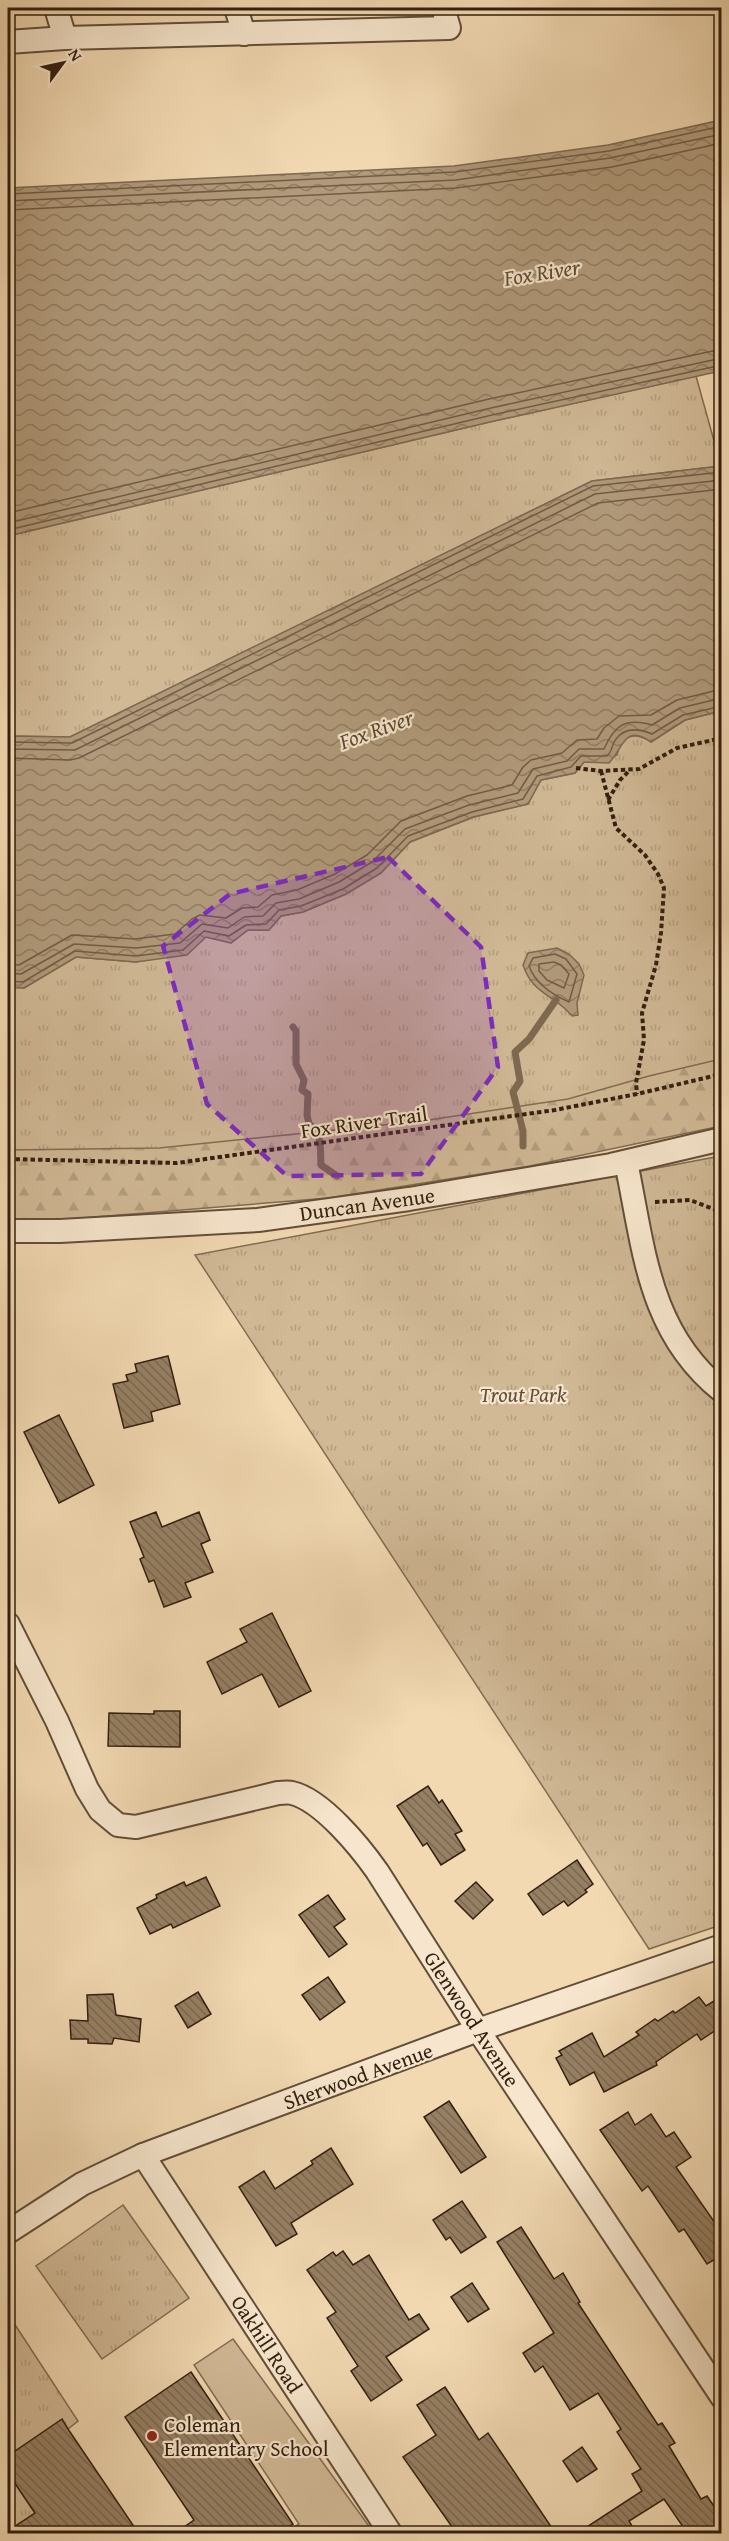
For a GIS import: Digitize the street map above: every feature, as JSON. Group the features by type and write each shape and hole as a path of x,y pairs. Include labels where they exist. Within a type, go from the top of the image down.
{"street":[{"path":"56,8 65,38"},
{"path":"236,8 244,34"},
{"path":"8,42 65,38 244,34 446,18"},
{"name":"Duncan Avenue","path":"8,1231 60,1231 258,1220 626,1162 722,1139"},
{"path":"626,1162 633,1203 656,1295 667,1326 679,1347 693,1364 722,1390"},
{"name":"Glenwood Avenue","path":"8,1624 87,1789 100,1810 118,1825 136,1827 278,1793 292,1792 335,1822 364,1852 478,2030 722,2397"},
{"name":"Sherwood Avenue","path":"8,2232 82,2184 143,2155 478,2030 722,1946"},
{"name":"Oakhill Road","path":"143,2155 391,2534"}],"path":[{"path":"716,8 722,11"},
{"path":"576,768 601,771 639,769 677,748 722,738"},
{"path":"608,801 620,780 630,770"},
{"path":"601,771 616,828 645,855 658,874 663,888 658,954 642,1013 644,1040 636,1083 637,1094"},
{"name":"Fox River Trail","path":"8,1159 177,1163 534,1113 637,1094 722,1074"},
{"path":"633,1203 690,1200 716,1210 722,1209"}],"highlighted area":[{"path":"388,857 481,947 498,1067 421,1174 287,1176 207,1104 163,946 230,894"}],"green space":[{"path":"696,376 721,466 592,481 70,737 8,736 8,536 494,421"},
{"path":"721,711 721,1126 530,1166 329,1198 70,1219 8,1219 8,987 651,742 685,720"},
{"path":"721,711 721,1059 568,1099 422,1121 159,1148 8,1150 8,987 24,988 76,957 136,962 206,937 231,943 248,930 269,930 281,916 303,912 346,894 381,873 410,842 474,817 527,804 541,780 575,773 584,762 617,755 625,739 634,736 651,742 685,720"},
{"name":"Trout Park","path":"721,1156 721,1925 649,1949 195,1255"},
{"path":"123,2205 189,2298 102,2359 36,2266"},
{"path":"8,2314 78,2421 68,2429 62,2420 8,2456"},
{"path":"233,2339 374,2533 285,2533 299,2524 194,2365"},
{"path":"8,2473 35,2513 8,2531"}],"water":[{"name":"Fox River","path":"721,120 721,371 494,421 8,536 8,188 454,166 608,145"},
{"name":"Fox River","path":"721,466 721,711 685,720 651,742 635,735 630,737 625,740 609,763 584,762 575,773 541,780 528,804 473,817 410,842 381,873 346,894 303,912 281,916 269,930 248,930 231,943 206,937 187,955 136,962 76,957 24,988 8,987 8,736 70,737 592,481"},
{"path":"557,948 569,954 579,964 584,975 577,1003 578,1015 572,1016 538,989 527,975 523,965 528,953"}],"building":[{"path":"168,1356 180,1404 151,1412 153,1421 124,1428 113,1384 128,1381 126,1375 137,1372 135,1364"},
{"path":"59,1415 94,1485 59,1503 24,1432"},
{"path":"156,1512 162,1527 199,1512 210,1540 201,1544 213,1572 185,1583 191,1597 164,1607 154,1580 149,1582 140,1559 144,1557 130,1522"},
{"path":"272,1613 311,1691 279,1707 262,1674 222,1694 207,1662 247,1642 240,1629"},
{"path":"154,1711 180,1711 180,1747 108,1746 109,1713 154,1714"},
{"path":"428,1786 439,1803 442,1800 462,1831 455,1834 465,1850 441,1865 427,1843 423,1846 397,1806"},
{"path":"577,1860 593,1884 585,1890 587,1892 568,1906 564,1901 543,1915 528,1894"},
{"path":"206,1877 220,1906 173,1928 171,1924 150,1934 137,1908 157,1898 156,1895 184,1882 186,1886"},
{"path":"476,1882 493,1900 473,1919 455,1901"},
{"path":"328,1895 345,1919 334,1927 347,1944 329,1957 299,1915"},
{"path":"328,1977 345,2002 320,2020 302,1995"},
{"path":"198,1992 211,2014 188,2028 175,2006"},
{"path":"113,1994 116,2015 141,2019 139,2042 114,2038 112,2044 88,2043 88,2039 71,2039 70,2020 88,2021 87,1995"},
{"path":"722,1996 722,2026 701,2040 697,2034 656,2062 657,2065 604,2092 594,2072 570,2085 556,2058 562,2055 559,2051 592,2033 604,2057 639,2035 636,2032 655,2019 658,2021 673,2011 675,2013 699,1997 706,2006"},
{"path":"449,2101 486,2157 461,2173 424,2117"},
{"path":"628,2112 635,2125 651,2114 666,2137 674,2132 691,2157 676,2167 722,2233 722,2255 707,2264 684,2229 679,2232 648,2186 642,2191 600,2130"},
{"path":"331,2148 353,2184 291,2223 297,2234 276,2246 239,2187 264,2171 275,2189 313,2164 311,2161"},
{"path":"462,2201 486,2237 461,2253 450,2237 446,2240 433,2220"},
{"path":"521,2227 554,2279 563,2273 580,2302 578,2303 658,2425 662,2423 675,2443 669,2446 701,2499 707,2496 722,2518 722,2534 688,2534 664,2499 629,2521 632,2526 622,2534 576,2534 642,2491 632,2474 641,2469 617,2432 621,2429 598,2393 570,2410 543,2366 535,2372 523,2353 554,2333 497,2242"},
{"path":"343,2251 353,2265 369,2255 409,2320 419,2314 429,2329 386,2357 402,2380 371,2401 351,2371 358,2366 327,2318 336,2312 307,2270 333,2252 336,2256"},
{"path":"472,2283 489,2309 468,2322 451,2297"},
{"path":"191,2372 293,2524 278,2534 174,2534 194,2520 125,2417"},
{"path":"445,2387 479,2440 488,2433 556,2534 457,2534 403,2457 436,2435 417,2405"},
{"path":"62,2419 139,2534 8,2534 8,2531 35,2513 8,2473 8,2456"},
{"path":"582,2447 597,2469 577,2482 563,2461"}],"waterway":[{"path":"523,1146 523,1131 513,1092 520,1081 515,1052 529,1039 556,1000"},
{"path":"293,1027 296,1031 296,1064 304,1080 302,1090 308,1094 309,1124 319,1137 321,1165 337,1176"}],"place":[{"name":"Coleman Elementary School","path":"152,2436"}]}
